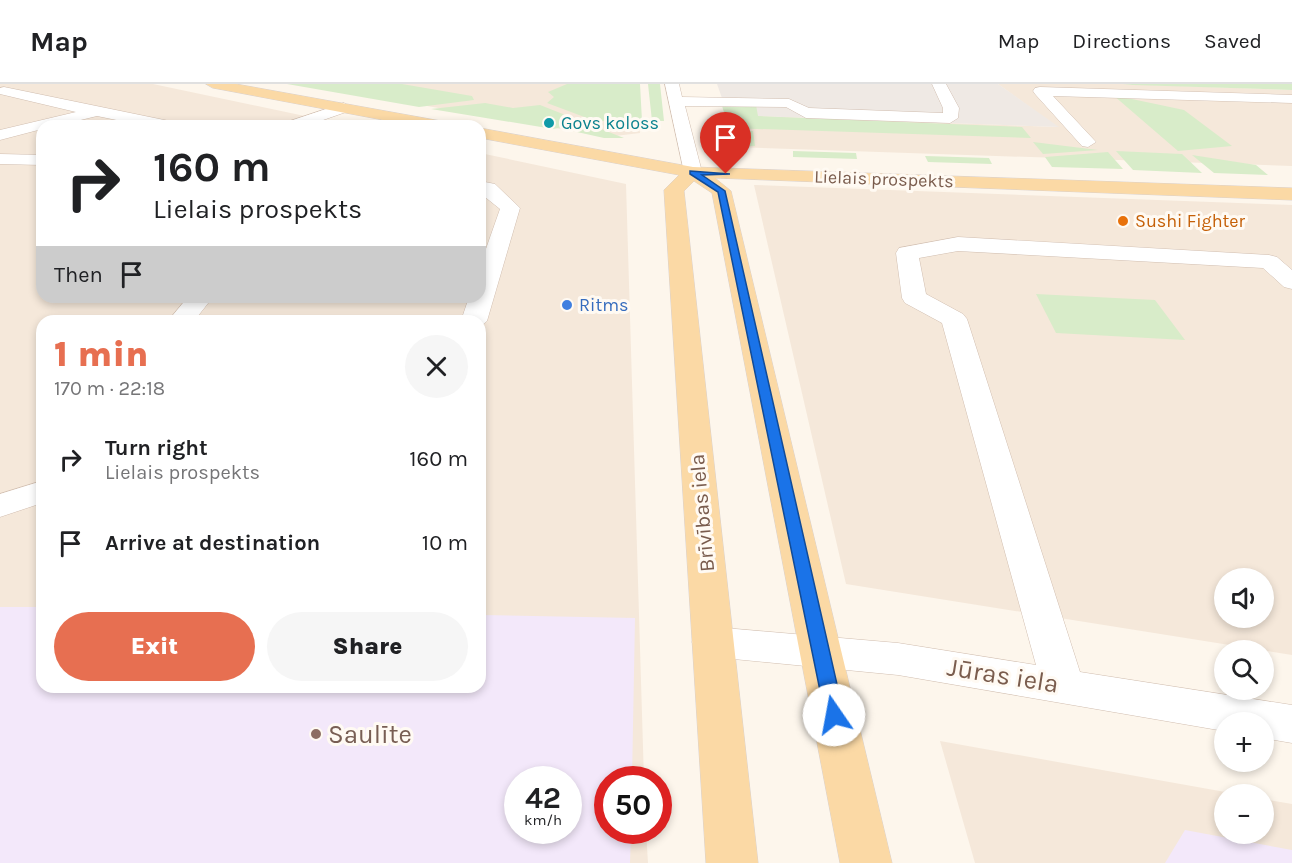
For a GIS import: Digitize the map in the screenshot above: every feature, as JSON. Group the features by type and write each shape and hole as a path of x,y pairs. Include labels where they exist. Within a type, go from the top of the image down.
{"main road":[{"path":"213,84 409,120"},
{"name":"Lielais prospekts","path":"486,134 693,172 1292,194"},
{"path":"693,172 721,191 866,863"},
{"name":"Brīvības iela","path":"693,172 674,190 732,863"}],"street":[{"path":"672,84 693,172"},
{"path":"789,102 790,84"},
{"path":"676,101 789,102 806,113 950,118 951,108 939,84"},
{"path":"4,91 141,120"},
{"path":"1088,142 1040,91 1292,99"},
{"path":"308,120 344,108"},
{"path":"61,120 97,111"},
{"path":"0,135 36,126"},
{"path":"0,159 36,160"},
{"path":"486,188 510,208 486,283"},
{"path":"1064,685 954,319 914,298 907,253 958,244 1269,262 1292,282"},
{"path":"186,315 196,303"},
{"path":"0,506 36,493"},
{"name":"Jūras iela","path":"713,642 898,659 1292,724"}],"shaded area":[{"path":"0,84 153,84 324,120 36,120 36,303 486,303 486,154 626,184 644,766 594,766 594,844 647,844 648,863 0,863"},
{"path":"299,84 634,84 640,133 607,137"},
{"path":"717,84 998,84 1059,127 728,115"},
{"path":"998,84 1123,84 1292,90 1292,166 734,147 728,115 1057,127"},
{"path":"754,185 1292,205 1292,655 1274,652 1274,640 1214,640 1214,643 846,584"},
{"name":"Saulīte","path":"0,607 36,607 36,693 486,693 486,615 635,618 632,766 594,766 594,844 631,844 630,863 0,863"},
{"path":"940,741 1214,790 1214,844 1274,844 1274,801 1292,804 1292,863 975,863"},
{"path":"1185,830 1214,835 1214,844 1260,844 1292,850 1292,863 1165,863"}],"green space":[{"path":"287,84 402,84 472,96 474,100 419,107"},
{"path":"567,84 640,84 642,121 595,121 547,103 554,97 548,92"},
{"path":"648,84 660,84 664,121 652,121"},
{"path":"1123,84 1292,84 1292,90 1133,85"},
{"path":"1113,95 1184,110 1232,146 1178,151"},
{"path":"485,103 513,108 540,105 624,138 604,138 577,132 567,126 553,129 431,109"},
{"path":"756,105 758,116 1022,127 1031,138 729,128 722,106"},
{"path":"729,130 753,131 755,146 733,146"},
{"path":"1033,142 1098,150 1043,154"},
{"path":"793,151 856,153 857,159 793,157"},
{"path":"1116,151 1182,154 1202,173 1133,170"},
{"path":"1108,152 1123,169 1052,167 1045,157"},
{"path":"1192,155 1256,165 1268,175 1214,173"},
{"path":"925,156 989,158 992,164 928,162"},
{"path":"1036,294 1155,300 1185,340 1056,333"}],"place":[{"name":"Govs koloss","path":"549,123"},
{"name":"Sushi Fighter","path":"1123,221"},
{"name":"Ritms","path":"567,305"},
{"name":"Saulīte","path":"316,734"}],"route":[{"path":"726,174 693,172 721,191 834,715"}]}
